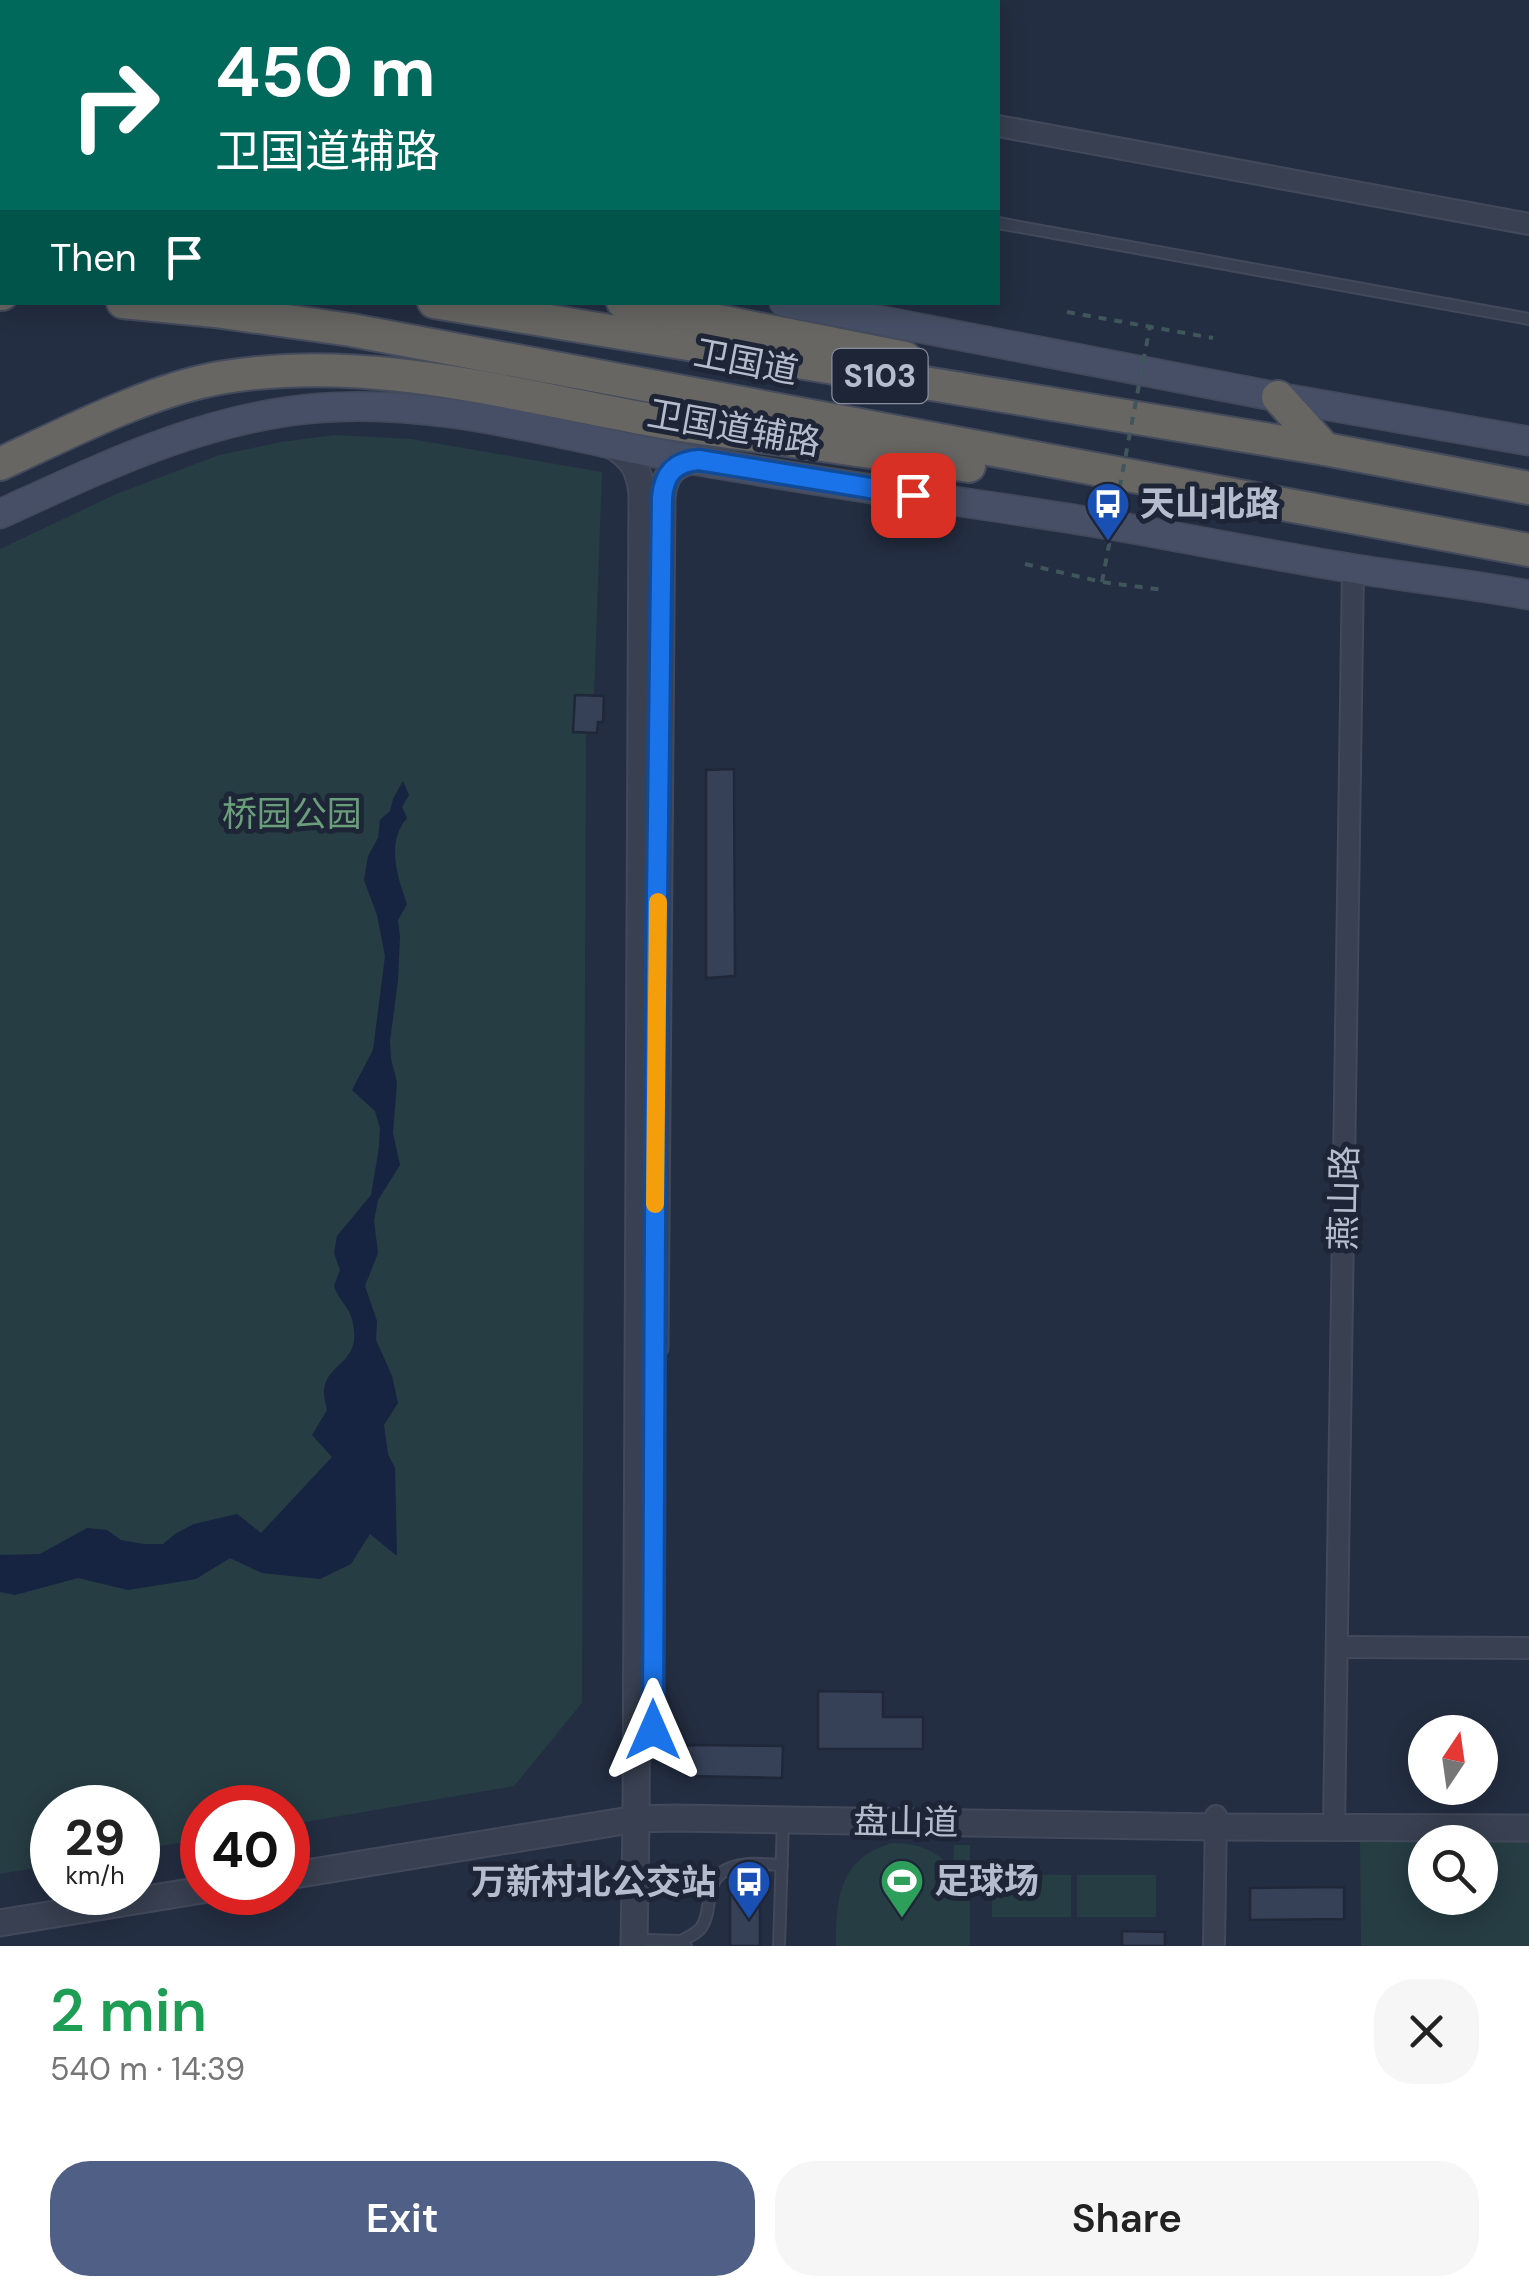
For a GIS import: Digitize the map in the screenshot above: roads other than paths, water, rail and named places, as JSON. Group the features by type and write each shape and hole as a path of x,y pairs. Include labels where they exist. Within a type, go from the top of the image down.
{"highway":[{"name":"卫国道","path":"154,305 350,330 1529,550"},
{"name":"卫国道","path":"452,305 1325,449 1529,488"},
{"path":"638,305 1036,384 1325,449"},
{"path":"0,464 115,412 214,379 344,369 448,380 650,420 836,447 1306,508"},
{"path":"1278,398 1325,449"}],"main road":[{"path":"799,305 1278,398 1529,441"},
{"name":"卫国道辅路","path":"0,514 149,447 229,422 321,408 412,410 541,428 699,460 1110,525 1353,569 1529,594"}],"street":[{"path":"1000,126 1529,224"},
{"path":"610,444 637,468 642,494 644,1814"},
{"path":"643,1944 662,498 664,481 674,467 699,460"},
{"name":"燕山路","path":"1334,1822 1353,569"},
{"path":"1337,1648 1529,1648"},
{"name":"盘山道","path":"310,1872 644,1814"},
{"name":"盘山道","path":"310,1861 644,1814 1216,1822 1529,1816"},
{"path":"1214,1946 1216,1822"},
{"name":"盘山道","path":"1334,1822 1529,1828"},
{"path":"0,1923 180,1894"},
{"path":"0,1911 30,1906"}],"lane":[{"path":"1000,223 1529,319"},
{"path":"779,1946 783,1814"},
{"path":"643,1944 684,1944 704,1923 708,1896 722,1873 746,1864 782,1866"}],"water":[{"path":"403,781 409,795 402,807 407,818 397,838 395,860 407,904 398,920 398,980 390,1041 397,1082 393,1133 400,1165 378,1200 374,1221 378,1253 365,1286 377,1321 376,1340 392,1376 398,1403 384,1425 388,1454 395,1468 397,1556 370,1534 351,1564 320,1579 262,1573 230,1558 196,1579 128,1590 78,1578 15,1595 0,1592 0,1555 40,1554 87,1528 107,1530 121,1540 163,1544 194,1524 237,1514 261,1533 332,1457 312,1435 327,1410 325,1383 354,1342 351,1316 334,1286 340,1270 334,1253 337,1236 371,1195 379,1147 380,1128 375,1111 352,1090 373,1050 385,956 377,915 364,880 380,820 390,811"}],"place":[{"name":"天山北路","path":"1108,542"},
{"name":"足球场","path":"902,1919"},
{"name":"万新村北公交站","path":"749,1920"}],"park label":[{"name":"桥园公园","path":"292,814"}]}
